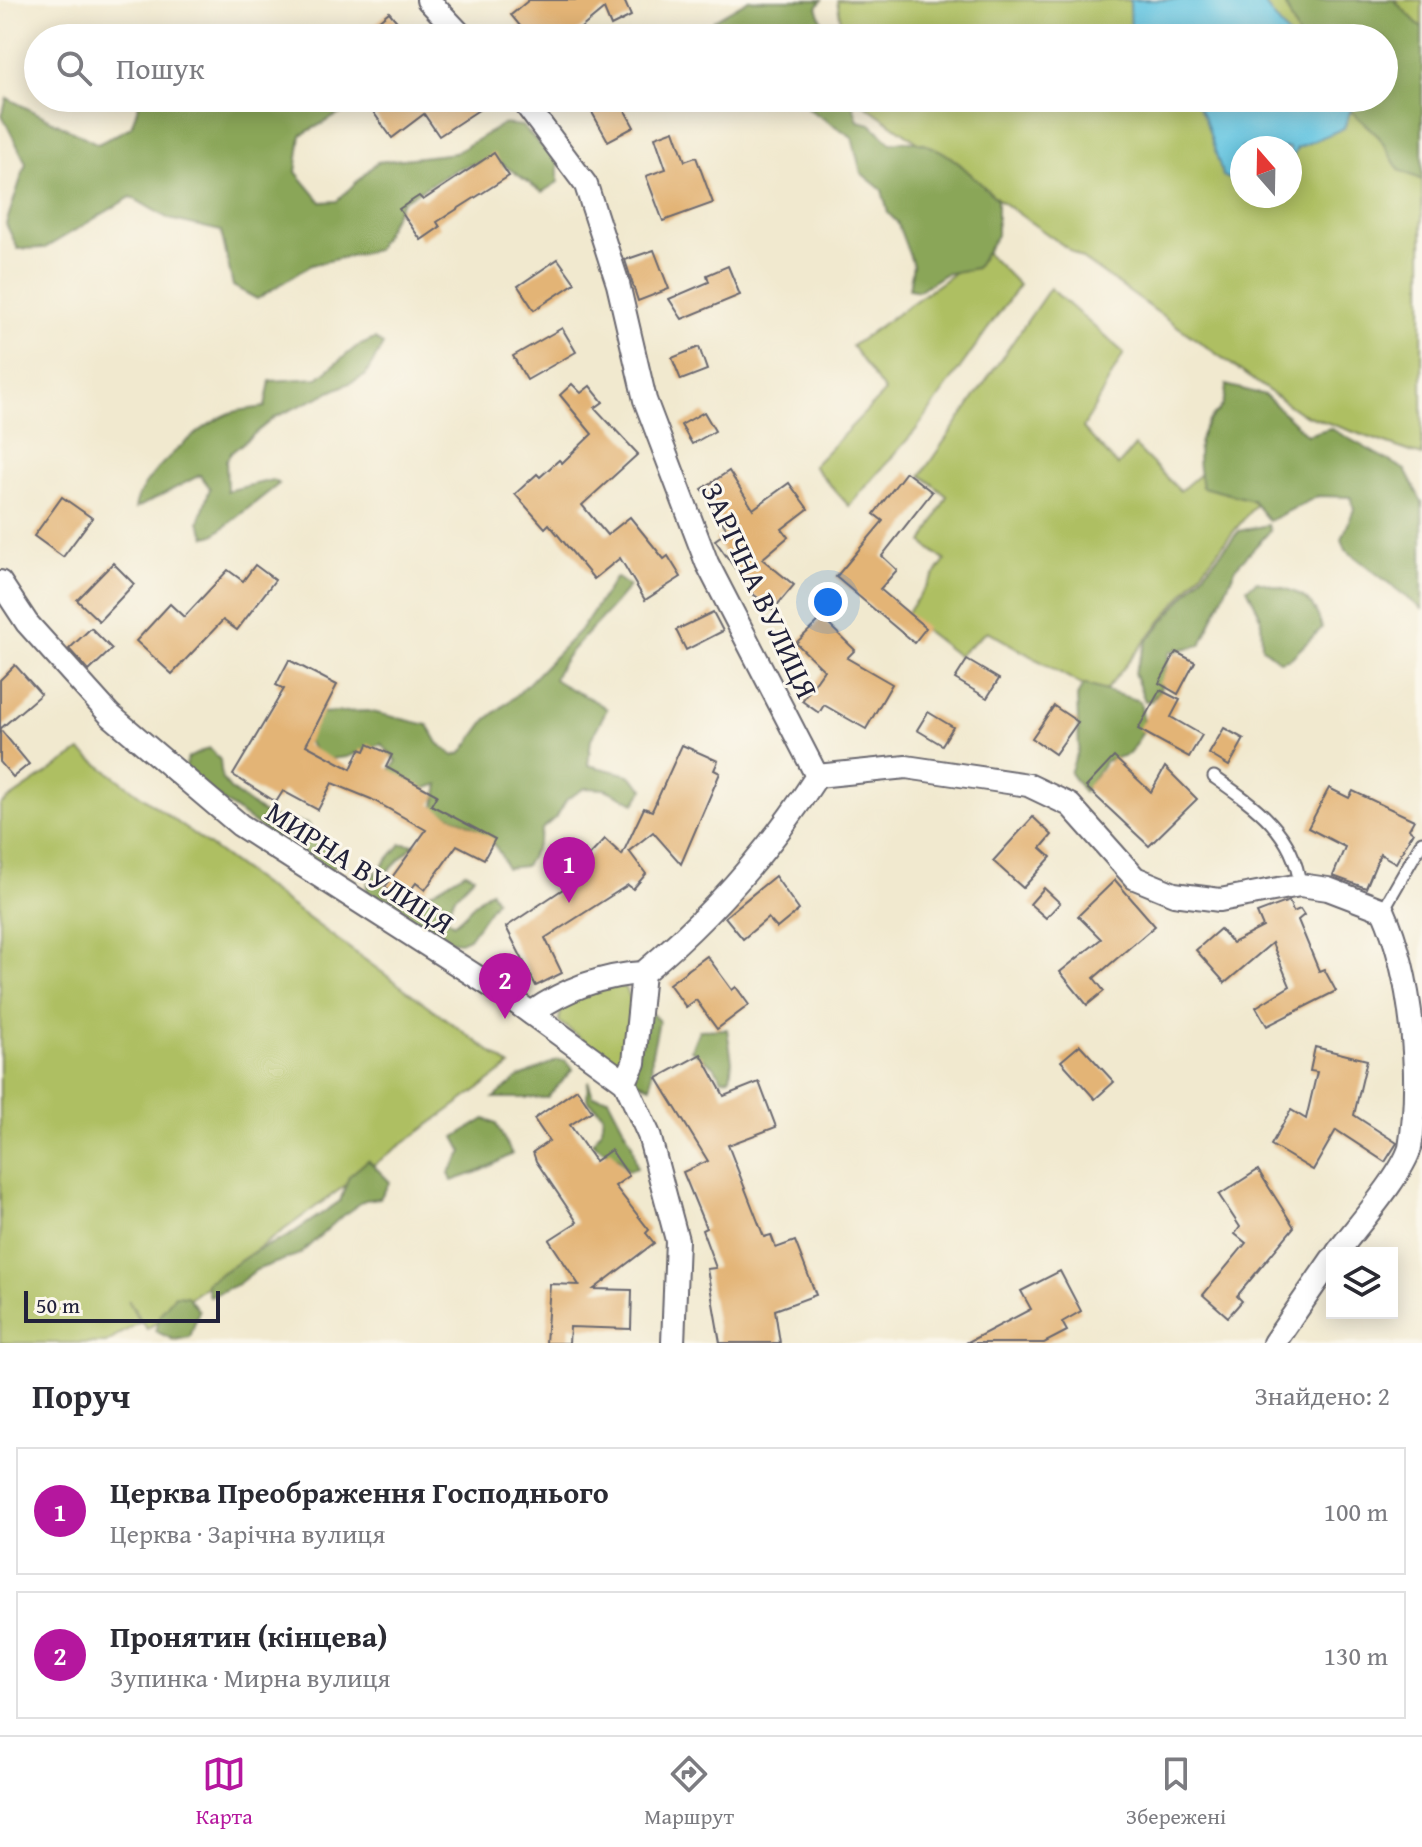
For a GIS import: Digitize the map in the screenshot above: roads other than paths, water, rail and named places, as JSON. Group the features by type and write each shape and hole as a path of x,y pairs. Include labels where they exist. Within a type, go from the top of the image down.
{"street":[{"path":"428,0 451,24"},
{"name":"ЗАРІЧНА ВУЛИЦЯ","path":"531,112 586,185 618,284 645,400 707,563 817,776"},
{"name":"МИРНА ВУЛИЦЯ","path":"0,582 27,623 110,715 240,825 531,1013 625,1082 649,1135 677,1240 673,1343"},
{"path":"531,1013 558,994 619,974 643,973 692,933 779,835 817,776 906,767 1028,785 1070,805 1135,878 1174,894 1220,900 1300,885 1328,889 1383,910 1402,953 1420,1085 1410,1150 1341,1247"},
{"path":"625,1082 634,1063 643,973"},
{"path":"1274,1343 1326,1268"}],"lane":[{"path":"1214,777 1277,826 1298,864 1300,885"},
{"path":"1383,910 1422,842"}],"water":[{"path":"1130,0 1261,0 1279,24 1131,24"},
{"path":"1201,112 1350,112 1344,128 1302,146 1302,136 1230,136 1230,179 1223,176"}],"place":[{"name":"Церква Преображення Господнього","path":"569,903"},
{"name":"Пронятин (кінцева)","path":"505,1019"}]}
